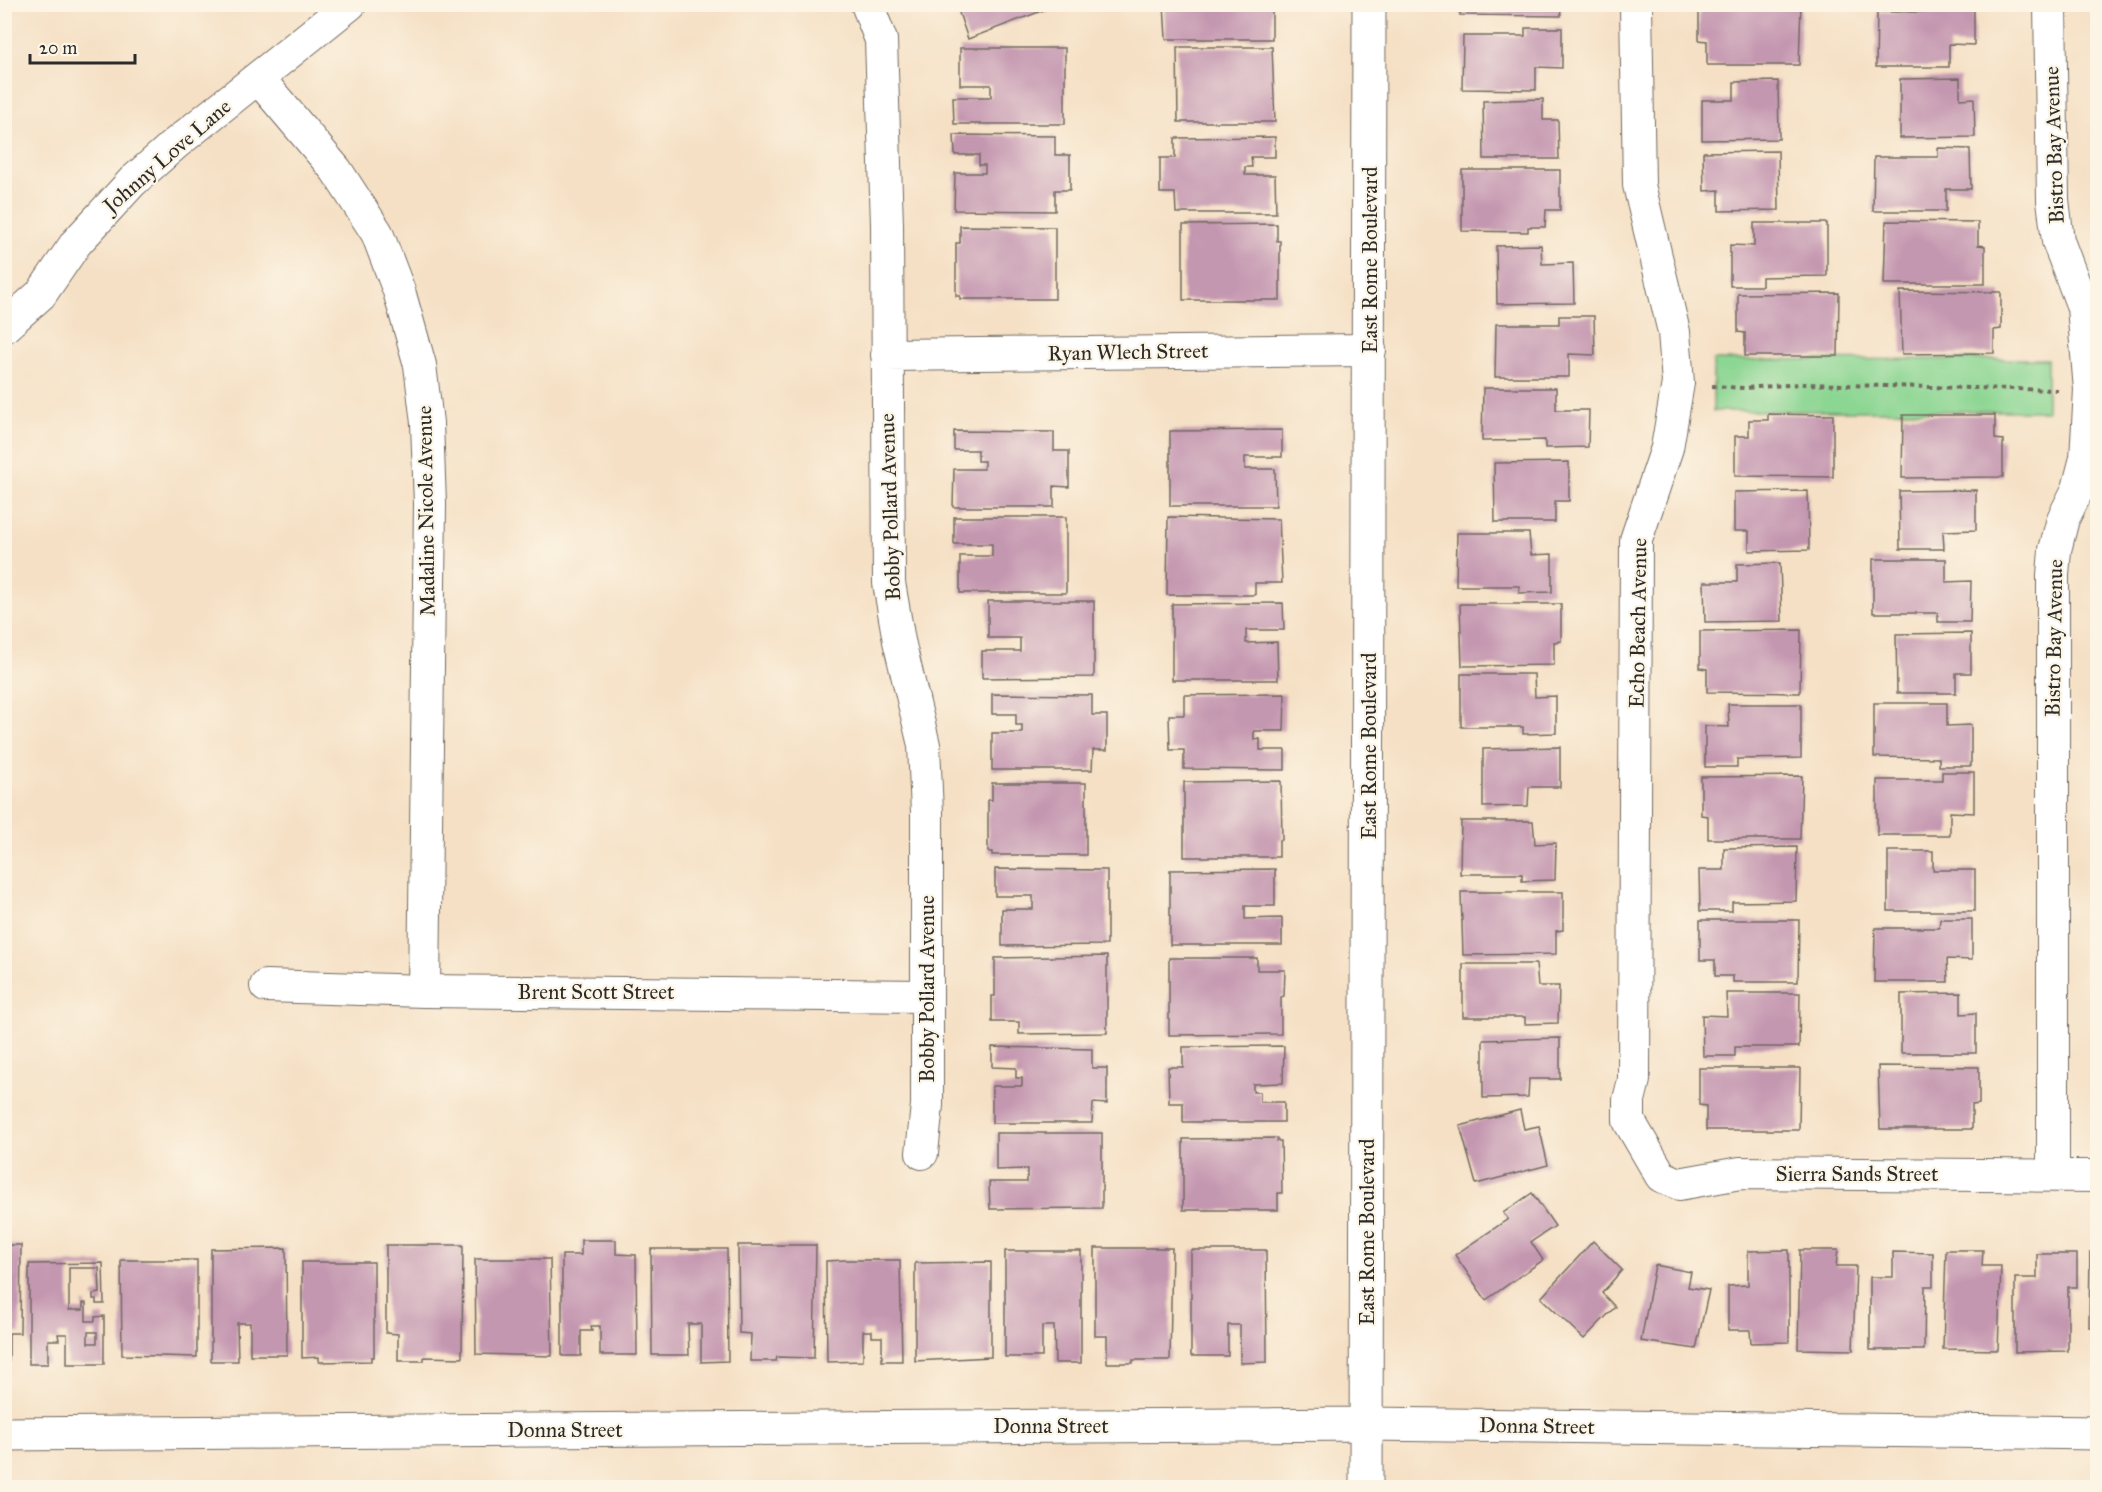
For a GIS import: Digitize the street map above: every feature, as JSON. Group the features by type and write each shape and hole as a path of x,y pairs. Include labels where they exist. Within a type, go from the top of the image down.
{"street":[{"name":"Johnny Love Lane","path":"4,327 41,294 76,243 132,182 175,144 350,4"},
{"name":"Bobby Pollard Avenue","path":"867,4 881,40 886,214 889,583 899,641 924,745 927,1105 922,1153"},
{"name":"East Rome Boulevard","path":"1366,1488 1369,4"},
{"name":"Echo Beach Avenue","path":"1636,4 1639,185 1674,332 1678,383 1667,448 1636,540 1634,1080 1629,1100 1629,1120 1639,1140"},
{"name":"Bistro Bay Avenue","path":"2050,4 2053,200 2058,241 2083,307 2090,390 2086,458 2078,489 2063,519 2055,550 2053,575 2053,1175"},
{"name":"Madaline Nicole Avenue","path":"259,79 336,170 376,233 399,291 420,365 427,423 430,504 424,991"},
{"name":"Ryan Wlech Street","path":"887,355 1370,350"},
{"name":"Brent Scott Street","path":"266,986 424,991 927,996"},
{"name":"Sierra Sands Street","path":"1639,1140 1661,1176 1679,1184 1740,1173 2097,1176"},
{"name":"Donna Street","path":"4,1434 1366,1424 2097,1432"}],"path":[{"path":"1678,383 1744,388 1802,384 2090,390"}],"green space":[{"path":"2047,359 2047,411 1713,411 1713,360"}],"building":[{"path":"956,4 1057,4 1057,5 968,39"},
{"path":"1164,4 1272,4 1272,39 1166,39"},
{"path":"1460,4 1560,4 1561,16 1460,15"},
{"path":"1699,4 1801,4 1799,65 1707,65 1707,41 1699,40"},
{"path":"1941,4 1974,4 1974,45 1949,44 1949,67 1876,67 1877,12 1941,12"},
{"path":"1525,28 1562,28 1562,68 1536,67 1536,90 1462,89 1463,36 1525,36"},
{"path":"1177,47 1272,47 1275,122 1178,122"},
{"path":"960,48 1065,48 1065,124 954,124 953,97 991,97 991,85 960,85"},
{"path":"1960,78 1960,99 1974,98 1975,137 1900,138 1900,79"},
{"path":"1778,81 1779,139 1702,140 1702,100 1734,100 1734,82"},
{"path":"1543,99 1543,120 1558,120 1559,159 1484,159 1483,101"},
{"path":"954,135 1055,136 1055,155 1070,155 1070,190 1055,190 1055,211 954,210 955,173 985,173 985,165 979,165 979,155 955,155"},
{"path":"1275,137 1275,157 1251,157 1252,167 1245,167 1245,175 1275,175 1276,213 1176,213 1175,193 1160,193 1160,158 1175,158 1175,138"},
{"path":"1938,148 1970,149 1971,189 1946,189 1946,211 1873,211 1874,157 1938,157"},
{"path":"1778,151 1779,210 1719,211 1719,190 1704,191 1703,152"},
{"path":"1462,170 1560,170 1560,210 1546,210 1545,227 1528,227 1528,232 1462,231"},
{"path":"1886,221 1978,222 1978,245 1985,246 1985,284 1884,284"},
{"path":"1754,223 1827,223 1827,276 1762,277 1762,286 1730,286 1730,245 1754,246"},
{"path":"1277,224 1277,241 1280,241 1280,300 1183,300 1183,225"},
{"path":"960,226 1055,227 1055,299 960,299 960,296 956,296 956,243 960,243"},
{"path":"1541,245 1542,264 1573,263 1574,303 1497,304 1496,246"},
{"path":"1900,291 2001,292 2001,329 1994,330 1994,353 1902,354"},
{"path":"1839,293 1838,356 1745,356 1745,333 1738,332 1738,294"},
{"path":"1559,316 1594,316 1595,355 1569,354 1569,377 1495,377 1496,324 1559,324"},
{"path":"1483,388 1556,388 1556,410 1589,410 1588,447 1545,448 1545,440 1482,441"},
{"path":"1768,414 1833,415 1833,477 1735,476 1735,436 1749,436 1749,420 1768,420"},
{"path":"1903,415 1995,415 1995,439 2003,440 2003,477 1902,478"},
{"path":"1282,430 1282,457 1245,457 1245,469 1275,469 1276,506 1170,506 1170,431"},
{"path":"954,431 1054,432 1054,451 1069,451 1069,487 1054,486 1054,507 953,507 954,469 984,469 984,461 978,461 978,450 954,450"},
{"path":"1569,462 1569,501 1555,501 1555,522 1495,522 1494,463"},
{"path":"1976,490 1976,530 1943,531 1944,549 1900,549 1899,491"},
{"path":"1808,491 1809,550 1749,551 1749,531 1734,531 1734,492"},
{"path":"954,517 1066,517 1066,593 960,593 960,556 992,556 992,544 954,544"},
{"path":"1168,517 1279,519 1282,583 1255,583 1255,595 1167,595"},
{"path":"1457,533 1529,533 1531,555 1552,554 1552,592 1519,593 1519,586 1456,586"},
{"path":"1873,559 1946,559 1946,582 1971,581 1970,622 1938,622 1938,613 1873,613"},
{"path":"1780,563 1782,621 1705,622 1704,582 1737,582 1737,564"},
{"path":"988,601 1094,601 1094,677 982,678 982,651 1020,651 1020,638 988,638"},
{"path":"1283,603 1284,630 1246,630 1246,643 1277,642 1278,680 1172,680 1172,604"},
{"path":"1460,604 1561,604 1561,641 1554,642 1554,665 1462,666"},
{"path":"1801,630 1800,693 1707,692 1707,669 1700,668 1700,631"},
{"path":"1971,633 1971,673 1956,673 1956,693 1897,693 1896,634"},
{"path":"1461,674 1534,674 1535,697 1556,696 1556,733 1523,734 1523,727 1461,727"},
{"path":"992,694 1092,695 1092,715 1107,715 1107,750 1093,750 1092,770 992,770 992,733 1022,733 1022,725 1016,725 1016,714 992,714"},
{"path":"1285,694 1284,731 1254,731 1254,740 1260,739 1260,750 1285,750 1285,770 1184,769 1184,750 1170,750 1169,715 1184,715 1184,695"},
{"path":"1874,703 1947,703 1947,726 1971,725 1971,766 1939,766 1939,758 1874,757"},
{"path":"1728,704 1801,704 1801,758 1737,759 1737,767 1705,767 1705,726 1729,727"},
{"path":"1560,747 1560,787 1529,787 1528,806 1483,807 1483,749"},
{"path":"1942,772 1974,772 1974,813 1950,812 1950,835 1877,835 1877,780 1942,780"},
{"path":"1802,776 1800,839 1708,839 1708,816 1701,815 1701,777"},
{"path":"1281,781 1282,840 1279,840 1279,857 1184,857 1184,782"},
{"path":"992,783 1086,783 1086,855 992,855 992,852 988,852 988,800 992,800"},
{"path":"1461,821 1533,821 1535,844 1556,843 1555,880 1522,881 1522,874 1460,874"},
{"path":"1797,847 1796,901 1732,902 1732,911 1700,911 1699,870 1724,870 1724,848"},
{"path":"1888,851 1933,851 1933,870 1975,870 1975,911 1888,911"},
{"path":"995,869 1107,870 1107,945 1002,946 1002,909 1033,909 1033,896 995,896"},
{"path":"1275,869 1275,906 1245,906 1245,919 1282,918 1282,945 1170,945 1170,870"},
{"path":"1461,892 1563,892 1563,930 1556,931 1556,954 1463,955"},
{"path":"1940,919 1972,919 1972,960 1947,959 1948,982 1874,982 1875,928 1939,928"},
{"path":"1700,920 1799,920 1798,982 1733,982 1733,976 1715,976 1715,960 1700,960"},
{"path":"1107,956 1107,1033 1019,1034 1019,1022 992,1022 995,958"},
{"path":"1169,958 1257,958 1257,970 1285,970 1284,996 1281,997 1281,1034 1169,1035"},
{"path":"1463,964 1536,964 1538,986 1559,986 1558,1023 1525,1024 1525,1017 1463,1017"},
{"path":"1726,993 1800,993 1799,1047 1735,1047 1735,1056 1703,1056 1702,1015 1727,1016"},
{"path":"1961,993 1961,1014 1976,1013 1976,1053 1901,1053 1901,994"},
{"path":"1560,1038 1560,1079 1529,1079 1528,1097 1483,1098 1483,1040"},
{"path":"1284,1046 1283,1083 1253,1084 1253,1092 1260,1092 1260,1102 1284,1102 1284,1122 1183,1122 1183,1103 1169,1103 1168,1067 1183,1067 1183,1047"},
{"path":"992,1047 1092,1049 1092,1068 1107,1068 1107,1104 1093,1103 1092,1123 992,1123 992,1086 1022,1086 1022,1078 1016,1078 1016,1068 992,1067"},
{"path":"1878,1066 1979,1067 1979,1104 1972,1105 1972,1129 1880,1129"},
{"path":"1699,1068 1800,1068 1799,1130 1706,1130 1706,1106 1699,1105"},
{"path":"1520,1110 1524,1129 1539,1126 1548,1165 1476,1184 1460,1126"},
{"path":"996,1133 1102,1133 1102,1208 990,1209 989,1182 1027,1182 1027,1169 996,1170"},
{"path":"1277,1138 1277,1141 1281,1141 1282,1193 1278,1193 1278,1210 1183,1210 1183,1139"},
{"path":"1532,1193 1555,1226 1531,1242 1543,1260 1486,1300 1455,1255 1508,1219 1503,1213"},
{"path":"581,1240 616,1240 616,1254 636,1255 637,1355 600,1355 600,1326 591,1326 592,1331 581,1331 581,1356 562,1356 562,1255 581,1255"},
{"path":"1593,1241 1622,1270 1602,1293 1615,1307 1584,1339 1541,1298"},
{"path":"4,1245 21,1245 20,1333 9,1333 9,1361 4,1361"},
{"path":"386,1245 463,1245 462,1358 424,1357 424,1361 398,1361 398,1334 386,1333"},
{"path":"738,1245 816,1245 814,1358 777,1357 776,1361 750,1361 751,1334 739,1333"},
{"path":"286,1248 287,1355 250,1355 250,1323 237,1323 238,1361 211,1361 211,1249"},
{"path":"1095,1248 1172,1248 1170,1360 1107,1363 1107,1336 1095,1336"},
{"path":"651,1249 727,1249 728,1361 701,1362 701,1324 688,1324 689,1355 652,1355"},
{"path":"1191,1250 1266,1250 1267,1362 1240,1363 1240,1325 1228,1325 1228,1356 1191,1356"},
{"path":"1789,1250 1789,1342 1751,1343 1750,1330 1728,1330 1728,1286 1748,1285 1748,1251"},
{"path":"1800,1250 1838,1250 1836,1266 1856,1266 1853,1350 1798,1349"},
{"path":"1946,1250 1983,1250 1982,1266 2001,1266 1998,1350 1943,1349"},
{"path":"1005,1251 1081,1251 1081,1363 1055,1363 1054,1326 1042,1326 1042,1357 1005,1357"},
{"path":"1893,1252 1933,1253 1933,1286 1925,1286 1924,1350 1870,1350 1870,1277 1893,1277"},
{"path":"2090,1252 2098,1252 2098,1327 2089,1327"},
{"path":"2037,1254 2077,1254 2077,1287 2068,1287 2068,1351 2015,1352 2015,1278 2037,1278"},
{"path":"475,1259 550,1259 552,1356 476,1354"},
{"path":"121,1260 197,1260 197,1357 122,1355"},
{"path":"900,1260 902,1361 882,1361 882,1337 872,1337 872,1331 863,1331 863,1361 827,1362 826,1261"},
{"path":"302,1262 374,1262 374,1357 371,1357 371,1361 319,1362 319,1357 302,1358"},
{"path":"991,1262 991,1357 915,1361 915,1263"},
{"path":"103,1263 104,1304 96,1304 96,1299 93,1299 93,1294 100,1293 99,1268 69,1268 69,1310 83,1310 83,1303 86,1303 86,1321 95,1321 95,1317 104,1316 104,1364 67,1364 67,1334 58,1334 59,1340 48,1340 48,1364 29,1364 29,1264","holes":["88,1332 97,1332 97,1343 88,1343"]},
{"path":"1655,1265 1691,1272 1688,1287 1709,1290 1696,1349 1641,1341"}]}
